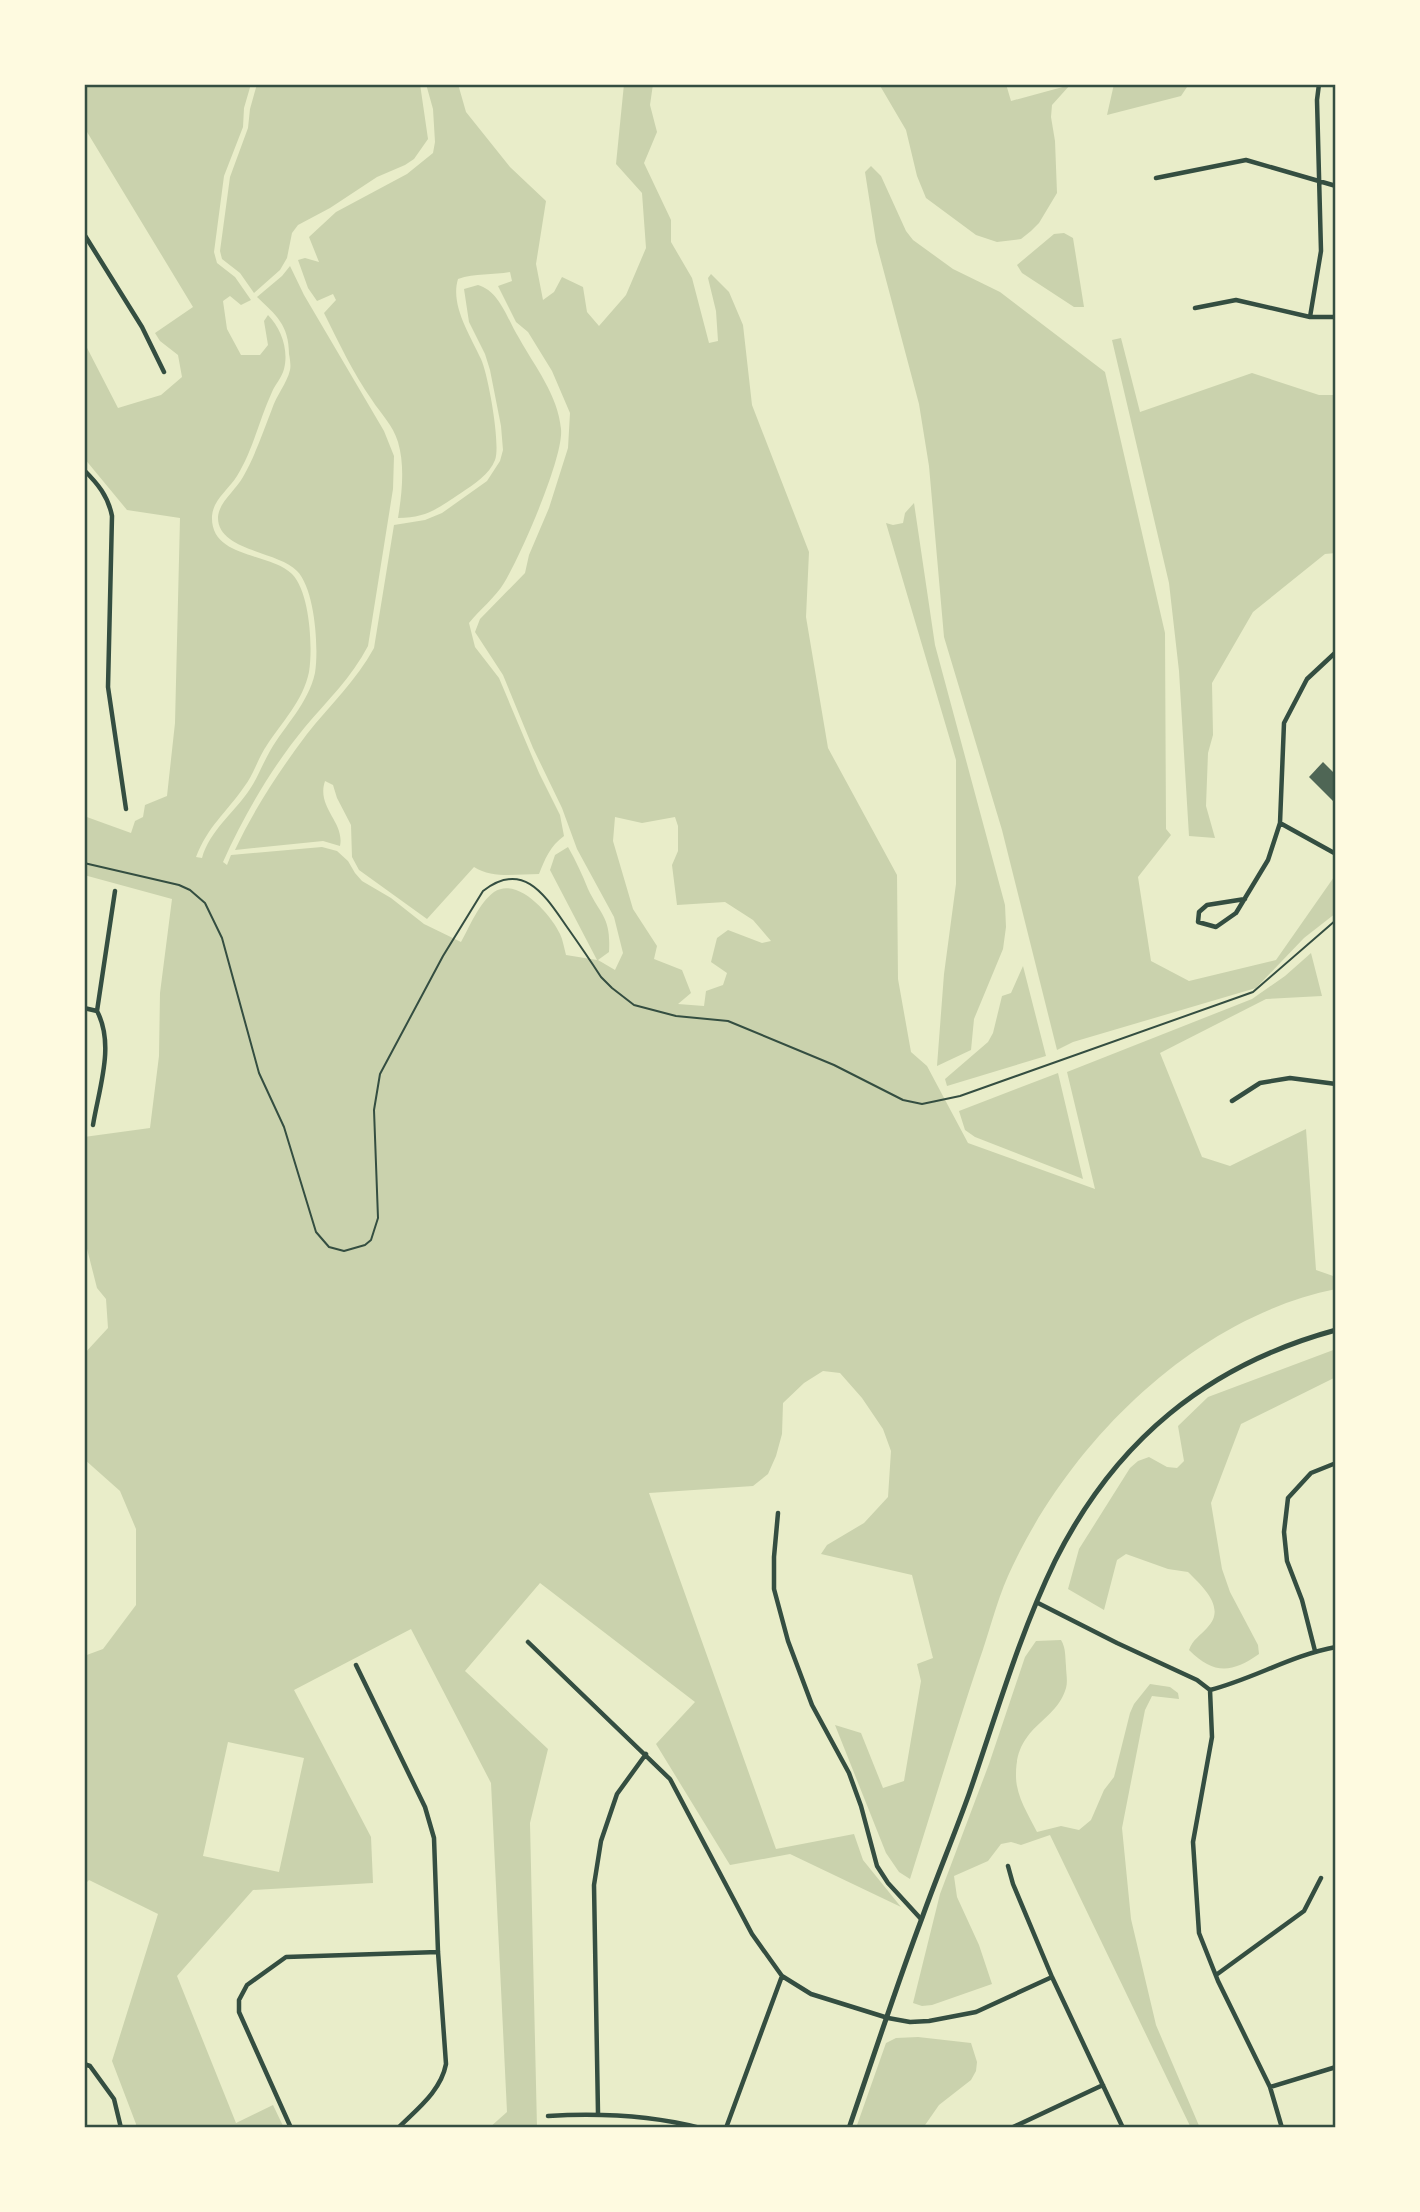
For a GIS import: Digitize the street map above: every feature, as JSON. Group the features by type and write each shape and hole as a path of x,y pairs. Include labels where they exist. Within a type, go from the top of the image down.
{"street":[{"path":"1310,317 1321,251 1317,100 1319,84"},
{"path":"1156,178 1246,160 1336,186"},
{"path":"84,234 142,327 164,372"},
{"path":"1195,308 1236,300 1310,317 1336,317"},
{"path":"84,470 98,484 109,501 112,516 108,687 127,809"},
{"path":"1245,899 1207,905 1199,912 1198,922 1216,927 1236,913 1245,899 1268,860 1280,823 1284,723 1307,679 1336,652"},
{"path":"1280,823 1336,854"},
{"path":"93,1125 106,1043 104,1024 97,1011 115,891"},
{"path":"84,1008 97,1011"},
{"path":"1232,1101 1260,1083 1300,1079 1336,1084"},
{"path":"849,2128 1030,1618 1055,1561 1088,1505 1108,1477 1165,1417 1217,1378 1295,1342 1336,1330"},
{"path":"1315,1651 1302,1600 1287,1561 1283,1532 1288,1498 1311,1473 1336,1463"},
{"path":"778,1513 774,1588 788,1641 812,1705 849,1773 877,1866 895,1892 921,1919"},
{"path":"1038,1603 1197,1680 1210,1690 1212,1737 1193,1842 1199,1933 1216,1975 1270,2087 1282,2128"},
{"path":"528,1642 670,1779 746,1922 782,1976 811,1994 901,2021 929,2021 976,2012 1052,1977"},
{"path":"1210,1690 1231,1685 1315,1651 1336,1647"},
{"path":"356,1665 425,1807 434,1838 438,1952 446,2051 443,2077 438,2087 398,2128"},
{"path":"598,2113 594,1885 601,1841 617,1794 646,1754"},
{"path":"1009,1866 1013,1884 1052,1977 1123,2128"},
{"path":"1216,1975 1304,1912 1321,1878"},
{"path":"291,2128 239,2012 239,2000 247,1985 286,1957 438,1952"},
{"path":"726,2128 782,1976"},
{"path":"84,2064 90,2066 114,2099 121,2128"},
{"path":"1270,2087 1336,2067"},
{"path":"1011,2128 1102,2085"},
{"path":"548,2116 598,2113 671,2120 700,2128"}],"path":[{"path":"84,863 179,885 190,890 205,903 222,938 259,1073 284,1127 316,1232 328,1247 344,1251 358,1249 371,1240 378,1218 374,1110 380,1074 443,956 483,891 502,880 525,881 543,893 601,977 634,1005 676,1016 728,1021 834,1065 903,1100 922,1104 984,1088 1254,992 1336,920"}],"green space":[{"path":"84,84 251,84 244,108 243,127 224,176 214,252 217,263 235,277 251,300 241,305 230,296 223,301 227,329 241,355 260,355 268,345 264,321 268,315 283,340 285,362 243,466 218,500 212,516 214,530 221,540 243,553 282,567 298,582 309,621 310,662 306,683 297,702 264,750 247,782 206,837 196,857 202,858 216,830 256,780 270,751 307,695 315,673 314,619 303,580 288,564 227,537 220,528 218,517 221,506 247,469 290,370 284,328 257,297 290,266 304,295 384,431 394,456 393,489 368,646 347,678 293,742 270,775 249,809 223,862 227,865 231,855 322,847 337,851 362,881 391,898 424,924 461,942 484,902 494,892 503,888 513,889 533,900 549,917 561,936 566,955 597,960 550,870 555,855 568,847 607,924 609,952 598,960 615,970 623,953 614,917 577,849 562,808 533,748 503,675 475,632 480,619 525,573 568,448 570,413 552,371 528,332 516,322 498,286 512,281 510,272 458,279 456,289 462,320 481,359 487,379 495,425 495,460 481,479 439,508 417,516 398,518 402,470 396,436 346,358 324,313 336,300 333,294 317,301 308,288 298,260 305,258 319,262 309,237 336,212 407,174 433,153 433,109 426,84 458,84 466,112 510,167 546,201 536,264 543,300 554,292 562,277 583,287 587,312 599,326 626,295 646,248 642,193 616,164 624,84 653,84 650,105 657,132 644,163 671,220 671,242 692,278 709,343 718,341 716,311 708,278 711,274 729,292 743,325 752,405 809,552 806,617 828,748 897,875 898,979 911,1052 927,1066 968,1143 1095,1189 1067,1072 1252,999 1285,976 1311,953 1322,996 1266,999 1160,1053 1202,1157 1230,1166 1306,1129 1316,1270 1336,1277 1336,1289 1283,1304 1232,1328 1184,1358 1140,1395 1099,1436 1063,1480 1033,1528 1004,1586 910,1879 899,1872 886,1853 835,1725 861,1733 883,1788 904,1781 921,1681 917,1664 933,1658 912,1575 821,1554 827,1545 864,1523 888,1497 891,1451 883,1429 862,1398 840,1373 823,1371 804,1383 783,1403 782,1434 776,1456 768,1474 753,1486 649,1493 776,1849 854,1834 863,1860 901,1907 790,1854 730,1865 656,1744 695,1702 540,1583 465,1671 548,1749 530,1823 537,2128 489,2128 507,2112 491,1783 411,1629 294,1690 371,1837 373,1883 253,1890 177,1976 236,2123 273,2105 284,2128 135,2128 136,2124 112,2061 158,1914 89,1880 84,1885 84,1656 103,1649 136,1605 136,1529 120,1491 84,1459 84,1354 108,1328 106,1299 97,1288 84,1237 84,1137 150,1128 159,1056 160,993 172,899 84,875 84,816 131,833 135,821 143,817 145,805 167,796 175,723 180,518 127,510 84,458 84,342 118,408 161,395 182,377 178,355 160,341 155,333 193,307 84,127","holes":["615,817 642,823 675,817 678,826 678,851 672,865 677,905 725,902 753,920 771,941 762,943 728,930 717,938 711,962 727,973 723,985 706,991 704,1006 678,1004 691,993 682,970 654,959 657,946 633,909 613,841","228,1742 304,1758 279,1872 203,1856"]},
{"path":"257,84 420,84 428,139 414,159 405,165 377,177 298,225 292,233 287,258 280,270 254,293 240,273 222,259 220,251 230,177 248,128"},
{"path":"879,84 1006,84 1011,101 1070,85 1052,105 1057,193 1039,223 1021,239 997,242 976,235 926,198 917,176 906,130"},
{"path":"1114,84 1189,84 1181,96 1107,115"},
{"path":"871,166 881,176 906,231 913,240 953,269 1000,292 1105,372 1165,633 1166,829 1171,835 1138,877 1151,961 1189,981 1276,960 1334,877 1336,878 1336,913 1304,938 1256,988 1073,1042 1057,1050 1002,830 944,637 929,466 919,404 876,242 865,172"},
{"path":"1064,233 1073,238 1084,307 1074,307 1022,273 1017,265 1054,234"},
{"path":"478,285 492,293 503,307 551,393 561,429 549,483 520,552 500,588 469,623 475,647 499,678 539,773 560,815 564,836 552,848 539,874 497,874 474,867 427,919 359,870 352,857 351,825 333,785 325,781 324,799 338,830 340,846 323,841 235,850 259,805 287,762 351,682 374,648 394,525 425,520 442,513 487,481 500,461 503,450 501,426 490,370 469,322 464,289"},
{"path":"1121,338 1140,412 1252,373 1319,395 1336,395 1336,553 1325,554 1253,612 1212,683 1213,735 1208,753 1206,806 1215,838 1189,836 1179,671 1169,583 1112,340"},
{"path":"914,503 935,645 1005,905 1006,927 1003,949 974,1019 971,1050 937,1066 944,974 956,884 956,760 886,523 903,523 905,513"},
{"path":"1023,966 1046,1056 947,1086 945,1079 988,1042 993,1033 1002,996 1011,993"},
{"path":"1058,1073 1083,1179 975,1137 965,1130 959,1111"},
{"path":"1336,1349 1336,1377 1241,1424 1211,1503 1222,1569 1230,1592 1258,1645 1259,1654 1240,1665 1223,1668 1207,1664 1189,1650 1213,1620 1215,1613 1211,1598 1188,1572 1168,1569 1126,1554 1117,1560 1104,1610 1068,1589 1079,1549 1130,1468 1149,1457 1167,1467 1177,1468 1184,1461 1178,1426 1208,1397"},
{"path":"1061,1640 1065,1653 1066,1688 1054,1709 1029,1735 1017,1759 1018,1791 1037,1832 1061,1826 1079,1830 1091,1820 1104,1790 1114,1777 1134,1704 1150,1684 1170,1687 1178,1693 1179,1699 1152,1696 1145,1710 1122,1828 1131,1919 1156,2025 1200,2128 1191,2128 1050,1835 1021,1845 1011,1842 1001,1844 988,1861 954,1876 957,1897 979,1945 992,1984 932,2005 913,2003 940,1894 989,1764 1025,1657 1036,1641"},
{"path":"918,2037 971,2043 977,2062 971,2080 939,2105 923,2128 856,2128 886,2043 896,2038"}],"building":[{"path":"1323,762 1336,775 1336,804 1309,777"}]}
